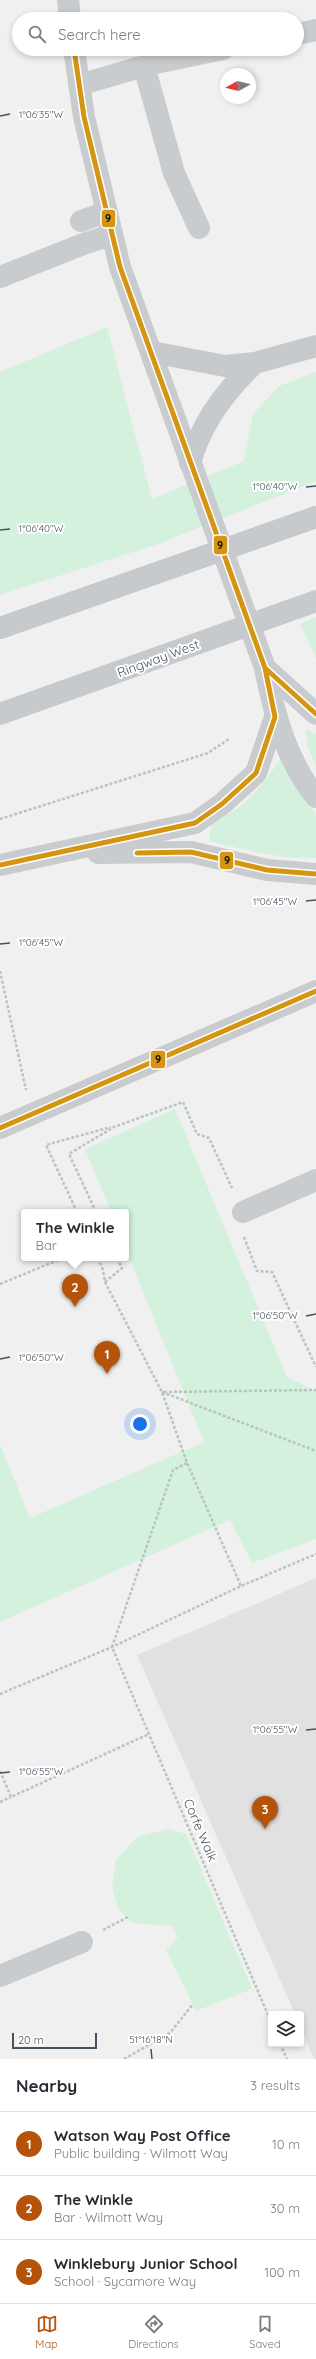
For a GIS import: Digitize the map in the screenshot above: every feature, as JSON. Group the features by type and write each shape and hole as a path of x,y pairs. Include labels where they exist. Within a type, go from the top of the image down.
{"main road":[{"path":"152,352 225,366 255,363 316,346"},
{"path":"190,463 197,440 214,411 231,386 255,363"},
{"path":"0,628 316,516"},
{"name":"Ringway West","path":"0,714 316,601"}],"street":[{"path":"68,0 69,12"},
{"path":"304,33 316,30"},
{"path":"75,56 79,85 106,212 120,267 152,352 190,463 204,498 261,659 275,717 296,766 316,797"},
{"path":"79,85 144,66 190,56"},
{"path":"144,66 174,173 199,228"},
{"path":"81,222 106,212"},
{"path":"0,277 86,243 112,235"},
{"path":"261,659 314,712"},
{"path":"0,865 195,823 222,804 256,773 275,717"},
{"path":"53,853 191,852 267,870 316,874"},
{"path":"0,1128 316,991"},
{"path":"243,1212 316,1180"},
{"path":"0,1976 82,1942"}],"path":[{"path":"0,820 208,754 229,739"},
{"path":"0,971 27,1096"},
{"path":"76,1209 46,1145 114,1127 183,1102 197,1134 209,1138 243,1212"},
{"path":"95,1209 69,1154 114,1127"},
{"path":"243,1236 257,1271 272,1272 316,1367"},
{"path":"0,1284 56,1261"},
{"path":"99,1261 103,1270 104,1282 162,1392 187,1463 241,1586"},
{"path":"104,1282 122,1268 118,1261"},
{"path":"162,1392 316,1390"},
{"path":"162,1392 316,1451"},
{"path":"112,1647 173,1470 187,1463"},
{"path":"0,1694 112,1647 241,1586 316,1554"},
{"name":"Corfe Walk","path":"112,1647 268,2015"},
{"path":"0,1802 149,1734"},
{"path":"0,1771 11,1797"},
{"path":"124,2059 170,2033 193,2004"},
{"path":"281,2047 287,2059"}],"shaded area":[{"path":"316,1578 316,2059 314,2059 304,2035 304,2011 294,2011 137,1655"}],"green space":[{"path":"107,327 152,499 244,461 253,414 279,386 316,372 316,481 158,544 0,595 0,372"},
{"path":"316,617 316,659 300,624"},
{"path":"306,729 316,734 316,766 307,745"},
{"path":"282,757 291,781 316,814 316,858 289,857 249,851 209,841 212,821 234,811 252,795 268,777"},
{"path":"175,1109 287,1377 316,1391 316,1539 252,1563 230,1520 0,1622 0,1444 30,1518 204,1442 129,1257 129,1209 110,1209 85,1149"},
{"path":"168,1829 186,1834 252,1989 196,2011 166,1950 178,1937 173,1926 133,1923 118,1909 112,1886 116,1860 137,1837"}],"transit line":[{"name":"9","path":"0,865 195,823 222,804 256,773 275,717 265,668 120,267 84,117 75,56"},
{"name":"9","path":"265,668 316,714"},
{"name":"9","path":"137,853 191,852 267,870 316,874"},
{"name":"9","path":"0,1128 316,991"}],"place":[{"name":"The Winkle","path":"75,1307"},
{"name":"Watson Way Post Office","path":"107,1374"},
{"name":"Winklebury Junior School","path":"265,1829"}]}
